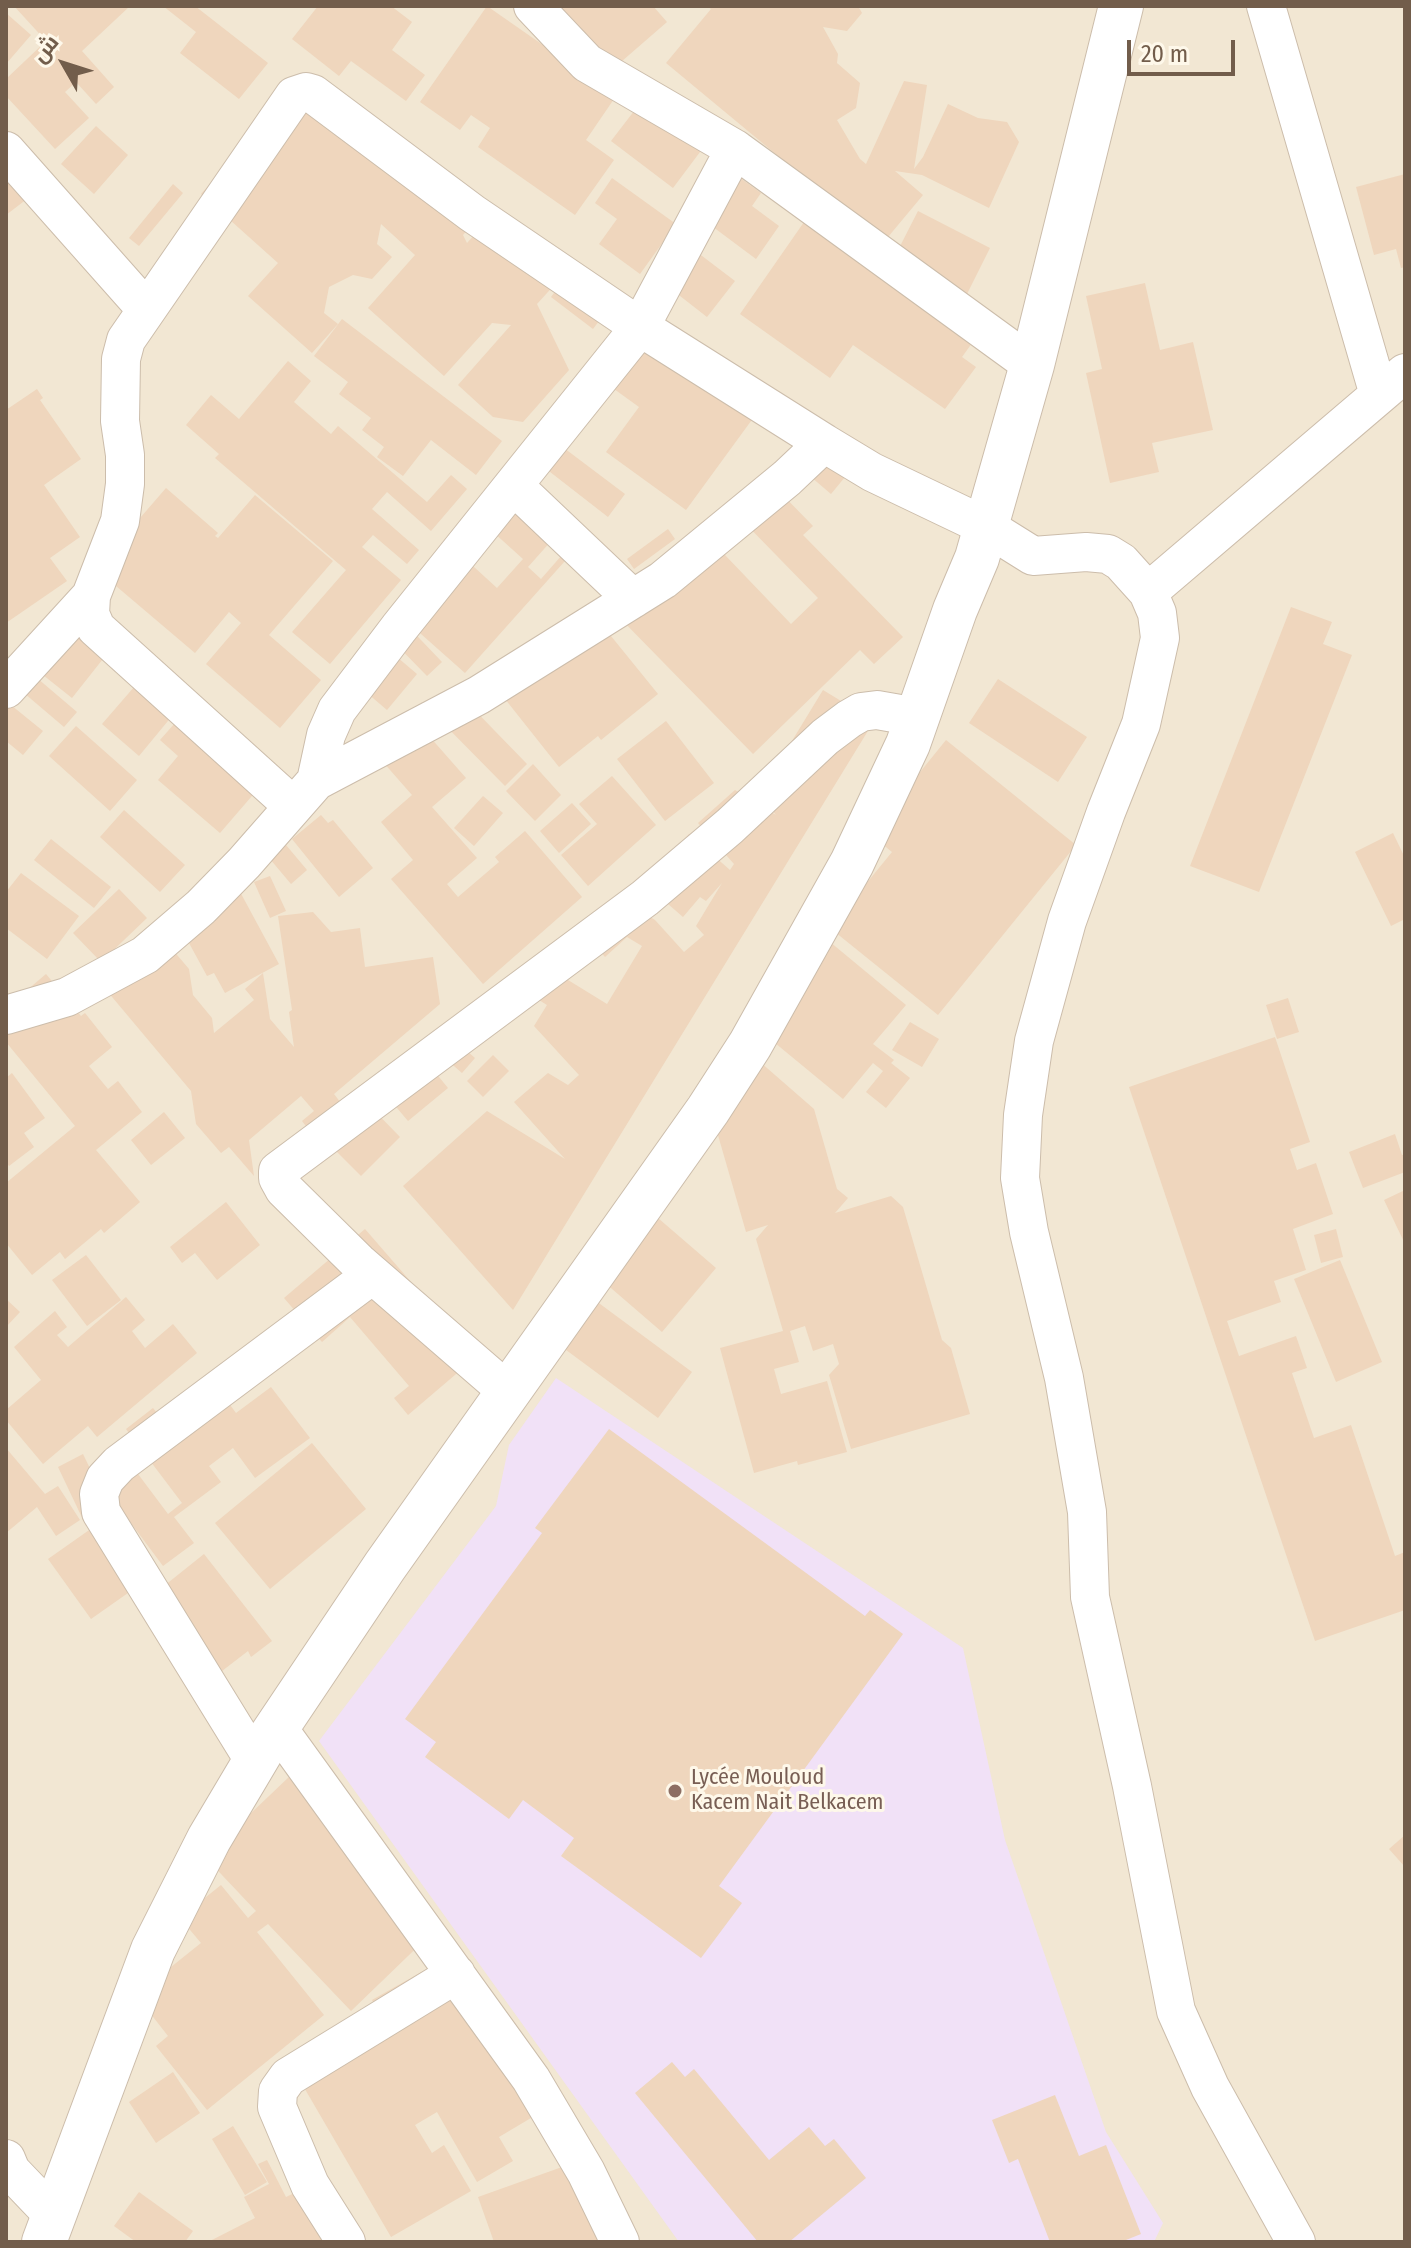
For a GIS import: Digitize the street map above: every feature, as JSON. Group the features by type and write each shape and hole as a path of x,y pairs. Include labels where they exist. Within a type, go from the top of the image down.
{"street":[{"path":"533,6 587,63 735,149 1032,365"},
{"path":"49,2229 153,1950 209,1839 266,1744 507,1391 673,1162 750,1045 852,863 908,744 977,558 1032,365 1121,6"},
{"path":"1148,592 1392,384 1266,6"},
{"path":"304,794 96,628 90,614 91,596 120,521 125,484 120,421 121,359 126,340 289,101 306,92 313,94 472,213 640,327 824,443 910,492 985,526 1033,556 1086,552 1108,554 1121,562 1148,592 1157,613 1160,638 1141,724 1067,921 1034,1041 1023,1115 1020,1178 1029,1232 1064,1378 1087,1512 1090,1597 1132,1786 1176,2011 1210,2087 1296,2242"},
{"path":"304,794 337,710 640,327 735,149"},
{"path":"6,151 146,309"},
{"path":"6,1015 67,997 145,955 212,896 304,794 479,695 663,580 787,478 824,443"},
{"path":"514,486 633,599"},
{"path":"6,689 91,596"},
{"path":"507,1391 372,1275 284,1189 278,1171 645,898 849,719 861,712 877,710 917,717"},
{"path":"372,1275 119,1464 105,1479 99,1494 101,1512 266,1744 456,1974 531,2079 586,2172 620,2242"},
{"path":"346,2242 310,2185 277,2107 278,2091 288,2077 456,1974"},
{"path":"6,2159 49,2229"}],"shaded area":[{"path":"6,6 1405,6 1405,2242 6,2242"},
{"name":"Lycée Mouloud Kacem Nait Belkacem","path":"556,1378 963,1648 1005,1840 1106,2132 1163,2223 1154,2242 679,2242 319,1741 496,1506 509,1445"}],"building":[{"path":"14,6 130,6 82,51 114,87 96,104 76,82 65,92 89,118 55,149 6,96 6,79 46,41"},
{"path":"163,6 195,6 268,63 239,99 180,53 196,32"},
{"path":"318,6 391,6 412,22 392,50 425,75 406,101 351,61 339,76 292,39"},
{"path":"487,6 616,96 586,140 614,160 575,215 478,147 490,128 471,115 460,130 420,102"},
{"path":"560,6 653,6 667,22 614,68"},
{"path":"707,6 858,6 862,13 847,31 823,27 838,54 837,63 860,83 856,108 837,120 860,159 866,164 904,81 927,85 914,169 923,157 948,104 978,118 1007,122 1019,142 989,208 922,175 895,171 923,195 883,243 666,63 711,9"},
{"path":"6,13 31,35 6,64"},
{"path":"307,75 482,213 463,235 467,243 498,209 567,271 537,304 569,370 523,422 493,417 458,385 511,325 492,323 444,376 368,308 415,255 381,224 377,244 392,257 372,279 353,275 329,287 324,313 338,324 312,353 248,296 278,263 201,194"},
{"path":"651,89 712,136 673,188 611,141"},
{"path":"96,126 128,155 94,194 61,164"},
{"path":"725,167 761,193 752,206 779,226 756,259 693,212"},
{"path":"6,170 36,192 6,215"},
{"path":"1405,174 1405,267 1401,268 1396,249 1374,255 1356,187"},
{"path":"612,178 676,224 640,274 599,244 617,219 595,203"},
{"path":"173,184 183,193 139,246 129,238"},
{"path":"918,211 990,248 967,294 895,256"},
{"path":"811,212 980,332 962,357 976,367 945,409 853,345 830,378 740,314"},
{"path":"685,243 735,281 707,317 657,278"},
{"path":"575,265 617,297 593,329 551,297"},
{"path":"1145,283 1160,350 1193,342 1213,430 1152,443 1159,472 1110,483 1086,373 1102,369 1086,296"},
{"path":"342,319 502,441 476,475 431,440 403,476 377,457 384,447 362,430 371,418 339,394 348,382 314,356"},
{"path":"676,326 770,395 686,510 606,452 639,407 585,368 662,345"},
{"path":"288,361 311,381 294,402 331,434 338,426 427,502 451,475 467,489 431,531 387,492 372,509 419,550 407,564 373,535 362,547 401,580 330,664 292,632 346,570 215,458 219,454 186,425 211,395 239,419"},
{"path":"37,389 43,398 40,400 81,459 44,485 80,537 50,558 67,581 6,623 6,410"},
{"path":"552,439 625,494 608,517 536,461"},
{"path":"818,455 845,477 831,494 804,471"},
{"path":"772,484 813,526 803,535 903,637 874,664 860,650 753,754 617,615 702,531 791,624 818,598 738,516"},
{"path":"166,488 218,533 215,536 218,538 255,495 333,561 269,635 321,680 280,728 206,664 241,623 229,612 195,653 96,569"},
{"path":"504,497 552,540 528,567 541,579 576,539 581,543 465,673 394,610 451,546 497,588 523,559 482,522"},
{"path":"668,529 675,539 634,569 627,559"},
{"path":"1291,607 1332,622 1323,644 1352,655 1259,892 1190,866"},
{"path":"399,617 442,662 427,676 384,632"},
{"path":"598,620 658,694 601,740 598,736 559,767 486,675"},
{"path":"77,623 110,650 72,698 38,671"},
{"path":"384,646 417,674 387,710 353,681"},
{"path":"37,678 77,712 64,727 24,693"},
{"path":"141,679 177,710 139,756 102,724"},
{"path":"998,679 1087,737 1058,782 969,723"},
{"path":"823,690 874,721 513,1310 403,1186 487,1111 565,1159 514,1102 548,1073 568,1085 579,1075 534,1026 547,1005 513,984 586,951 568,980 607,1004 642,946 627,937 605,957 584,933 621,899 655,920 684,952 704,935 696,926 722,883 706,901 700,897 683,917 645,884 689,834 730,870 734,864 698,823 735,790 776,815 759,795"},
{"path":"460,695 527,764 505,786 437,717"},
{"path":"6,701 43,731 23,755 6,741"},
{"path":"190,706 270,775 220,833 158,780 178,756 160,740"},
{"path":"666,721 714,783 665,821 617,759"},
{"path":"76,726 137,780 110,811 49,756"},
{"path":"422,728 466,778 432,807 477,858 447,884 458,897 499,862 495,857 525,831 582,897 483,984 391,879 413,860 381,822 412,795 383,762"},
{"path":"946,740 1076,845 938,1015 830,928 892,852 870,834"},
{"path":"533,764 561,795 535,821 506,791"},
{"path":"612,776 656,825 588,886 561,855 597,824 579,804"},
{"path":"483,796 503,813 474,846 454,828"},
{"path":"572,803 591,824 559,853 540,831"},
{"path":"124,810 185,865 160,892 100,837"},
{"path":"321,815 328,823 333,820 373,868 339,897 292,839"},
{"path":"1393,833 1405,858 1405,919 1391,926 1355,852"},
{"path":"51,839 111,887 94,908 34,860"},
{"path":"286,845 307,870 291,884 270,859"},
{"path":"21,873 79,916 47,959 6,928 6,892"},
{"path":"270,876 286,911 270,918 254,882"},
{"path":"232,877 279,964 225,993 214,973 207,976 171,910"},
{"path":"119,889 147,918 101,962 73,933"},
{"path":"313,912 331,932 360,928 365,967 433,957 440,1004 334,1094 344,1107 312,1134 302,1121 314,1111 301,1096 249,1140 254,1176 229,1147 221,1153 196,1124 191,1091 97,979 155,929 189,969 193,995 212,1018 214,1033 254,1000 245,989 263,973 270,1019 294,1047 289,1012 292,1010 278,916"},
{"path":"824,937 906,1005 873,1044 894,1060 891,1063 910,1078 886,1108 866,1092 883,1071 873,1063 843,1099 752,1024"},
{"path":"46,974 81,1016 85,1013 112,1047 89,1066 108,1089 118,1081 142,1112 96,1150 140,1202 104,1233 101,1229 65,1259 60,1252 32,1275 6,1243 6,1183 75,1126 6,1042 6,1008"},
{"path":"1288,998 1299,1032 1277,1039 1266,1005"},
{"path":"910,1022 939,1039 922,1067 892,1050"},
{"path":"445,1032 475,1058 462,1073 432,1047"},
{"path":"1275,1037 1310,1142 1290,1149 1297,1170 1316,1163 1333,1214 1293,1229 1306,1270 1274,1281 1281,1302 1227,1321 1239,1356 1296,1336 1307,1368 1292,1373 1314,1438 1351,1425 1395,1556 1405,1552 1405,1610 1315,1641 1129,1087"},
{"path":"744,1048 814,1109 837,1189 848,1198 835,1213 891,1196 903,1207 942,1340 951,1348 970,1414 851,1449 829,1375 839,1364 833,1344 813,1351 805,1326 790,1331 799,1362 774,1369 781,1394 827,1381 847,1452 754,1473 720,1348 783,1331 756,1239 768,1225 746,1232 711,1111"},
{"path":"421,1055 448,1088 408,1121 381,1089"},
{"path":"493,1055 509,1071 483,1097 467,1081"},
{"path":"12,1073 45,1118 24,1133 34,1147 9,1166 6,1162 6,1078"},
{"path":"361,1097 400,1137 361,1176 322,1137"},
{"path":"164,1112 185,1138 151,1165 131,1140"},
{"path":"1395,1134 1402,1155 1405,1154 1405,1172 1363,1188 1349,1152"},
{"path":"1405,1190 1405,1244 1384,1200"},
{"path":"226,1202 260,1245 217,1280 195,1253 182,1263 170,1247"},
{"path":"651,1212 716,1268 662,1332 597,1276"},
{"path":"365,1229 476,1357 408,1415 394,1398 409,1386 350,1317 322,1342 284,1298"},
{"path":"1336,1229 1343,1257 1321,1263 1314,1235"},
{"path":"86,1255 121,1300 87,1326 52,1280"},
{"path":"1340,1260 1382,1362 1336,1382 1294,1279"},
{"path":"126,1297 145,1320 132,1331 145,1348 173,1324 197,1353 97,1437 88,1426 43,1464 6,1420 6,1410 41,1380 14,1347 55,1311 67,1327 57,1335 68,1347"},
{"path":"592,1298 692,1372 658,1418 558,1344"},
{"path":"6,1299 20,1312 6,1327"},
{"path":"208,1375 236,1413 271,1387 310,1438 255,1478 233,1448 209,1466 221,1482 174,1517 194,1543 163,1566 101,1483 129,1462 168,1514 182,1503 126,1429 153,1408 157,1413"},
{"path":"609,1429 865,1616 870,1610 903,1634 719,1886 742,1903 701,1958 561,1856 574,1838 523,1800 509,1819 425,1757 436,1742 405,1719 542,1533 535,1528"},
{"path":"312,1443 366,1509 270,1589 215,1523"},
{"path":"6,1448 45,1494 58,1486 80,1520 56,1536 37,1507 6,1533"},
{"path":"83,1454 112,1514 86,1526 58,1467"},
{"path":"102,1521 145,1581 91,1619 48,1559"},
{"path":"204,1554 272,1641 251,1657 248,1651 222,1671 159,1590"},
{"path":"290,1776 436,1929 351,2011 268,1924 257,1932 324,2015 207,2110 156,2046 168,2036 136,1995 201,1943 180,1918 221,1885 248,1918 256,1911 205,1857"},
{"path":"1405,1835 1405,1867 1389,1849"},
{"path":"446,1958 536,2115 499,2137 513,2161 477,2182 437,2112 415,2125 432,2153 444,2145 471,2191 391,2237 302,2084 391,2033 372,2000"},
{"path":"672,2062 685,2077 694,2069 769,2160 809,2127 825,2146 834,2139 866,2178 789,2242 758,2242 635,2093"},
{"path":"173,2072 200,2113 156,2143 129,2102"},
{"path":"1055,2095 1079,2156 1106,2145 1141,2234 1121,2242 1050,2242 1018,2159 1009,2163 992,2120"},
{"path":"233,2126 267,2182 245,2195 212,2139"},
{"path":"267,2160 286,2197 317,2182 347,2242 208,2242 255,2218 244,2197 269,2184 258,2164"},
{"path":"576,2162 604,2242 494,2242 478,2197"},
{"path":"139,2192 193,2231 185,2242 136,2242 114,2226"}],"place":[{"name":"Lycée Mouloud Kacem Nait Belkacem","path":"675,1791"}]}
